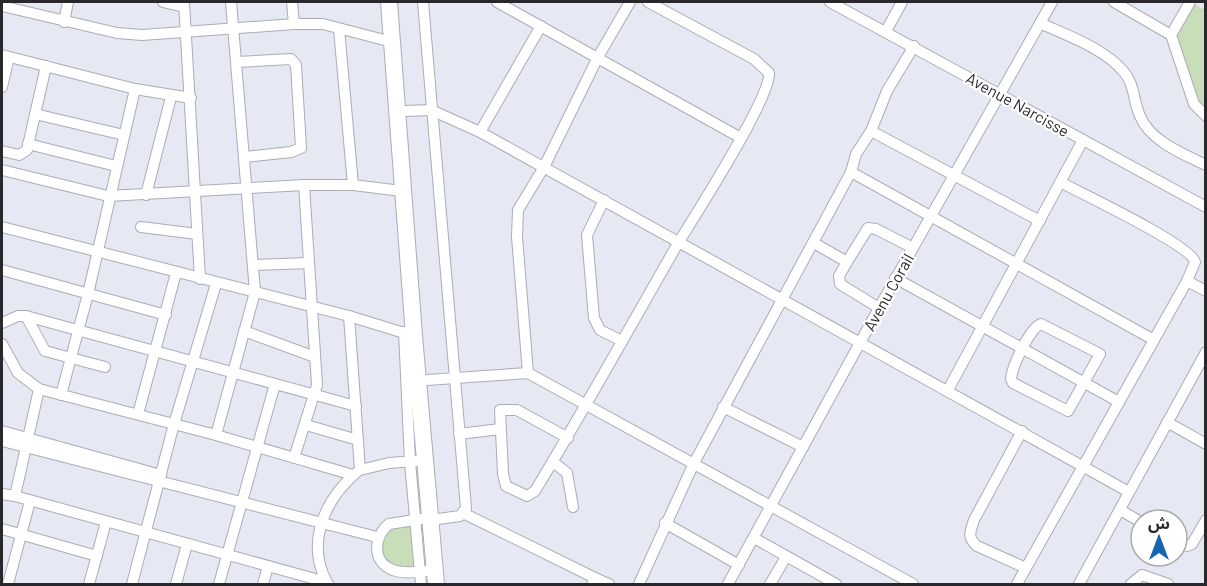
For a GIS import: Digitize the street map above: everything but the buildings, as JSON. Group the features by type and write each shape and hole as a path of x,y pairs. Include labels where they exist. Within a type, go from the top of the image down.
{"highway":[{"path":"389,2 418,461 428,519 434,578"},
{"path":"397,2 427,380 428,519"}],"street":[{"path":"64,22 68,2"},
{"path":"163,2 184,4 200,279"},
{"path":"216,435 255,292 231,2"},
{"path":"292,2 294,24"},
{"path":"423,2 466,508 464,513 455,518 389,524 377,537 378,552 387,568 434,578"},
{"path":"497,2 741,138"},
{"path":"528,373 516,218 518,210 544,167 598,57 630,2"},
{"path":"567,438 510,409 500,410 505,482 521,495 531,495 535,491 587,406 679,242 741,138 768,85 766,69 754,59 648,2"},
{"name":"Avenue Narcisse","path":"830,2 849,6 886,32 1206,207"},
{"path":"886,32 902,2"},
{"name":"Avenu Corail","path":"728,585 895,278 1052,2"},
{"path":"1114,2 1172,34 1194,104 1206,116"},
{"path":"1172,34 1190,2"},
{"path":"2,6 23,7 64,22 132,35 313,23 392,42"},
{"path":"1040,23 1091,48 1122,70 1131,81 1140,116 1146,126 1168,145 1206,165"},
{"path":"480,132 541,26"},
{"path":"339,29 353,185"},
{"path":"639,585 694,462 851,172 856,154 871,131 886,91 914,46"},
{"path":"2,87 5,56 135,89 171,97 191,98"},
{"path":"237,62 291,59 296,65 301,148 291,153 244,157"},
{"path":"2,151 23,155 28,144 46,66"},
{"path":"61,394 88,294 108,196 135,89"},
{"path":"146,195 171,97"},
{"path":"405,111 431,110 480,132 1129,492"},
{"path":"35,114 123,135"},
{"path":"871,131 1040,221"},
{"path":"948,390 1016,262 1062,183 1083,140"},
{"path":"28,144 116,166"},
{"path":"2,170 108,196 304,185 353,185 402,190"},
{"path":"851,172 1154,340"},
{"path":"1017,585 1187,281 1195,262 1193,256 1167,239 1062,183"},
{"path":"294,458 316,394 304,185"},
{"path":"604,200 587,235 594,318 600,330 622,342"},
{"path":"2,227 216,284 349,316 409,334"},
{"path":"141,227 197,234"},
{"path":"879,308 840,284 839,276 868,228 876,229 913,248"},
{"path":"814,243 847,262"},
{"path":"253,265 309,263"},
{"path":"5,273 166,315"},
{"path":"138,414 176,273"},
{"path":"895,278 1119,402"},
{"path":"1187,281 1206,291"},
{"path":"132,585 174,424 216,284"},
{"path":"2,323 18,316 26,316 356,406"},
{"path":"26,316 45,351 105,367"},
{"path":"327,583 320,565 320,521 336,493 357,472 358,440 349,316"},
{"path":"1041,324 1099,352 1099,358 1068,411 1013,383 1011,375 1022,349 1037,326 1041,324"},
{"path":"244,332 315,357"},
{"path":"2,344 18,373 39,389 216,435 294,458 357,472 389,463 418,461"},
{"path":"1079,585 1206,352"},
{"path":"427,380 528,373 694,462 896,580 913,585"},
{"path":"219,585 275,384"},
{"path":"15,496 39,389"},
{"path":"723,407 803,447"},
{"path":"1167,422 1205,443"},
{"path":"306,425 358,440"},
{"path":"459,434 500,429"},
{"path":"2,431 26,443"},
{"path":"1022,431 974,520 969,535 970,540 977,546 1026,568"},
{"path":"2,441 26,443 240,503 377,537"},
{"path":"553,462 567,473 573,507"},
{"path":"2,494 327,583"},
{"path":"8,585 7,565 21,535 30,501"},
{"path":"1120,510 1129,515"},
{"path":"464,513 593,581 609,585"},
{"path":"1189,545 1192,544 1206,520"},
{"path":"89,585 105,522"},
{"path":"665,523 739,565"},
{"path":"2,529 97,556"},
{"path":"754,538 836,585"},
{"path":"176,585 187,544"},
{"path":"770,585 786,557"},
{"path":"263,585 268,566"},
{"path":"1131,585 1142,575 1168,585"},
{"path":"421,585 434,578"}],"green space":[{"path":"1192,3 1205,10 1205,111 1196,103 1176,35"},
{"path":"413,525 415,569 392,564 385,557 380,545 390,528"}]}
